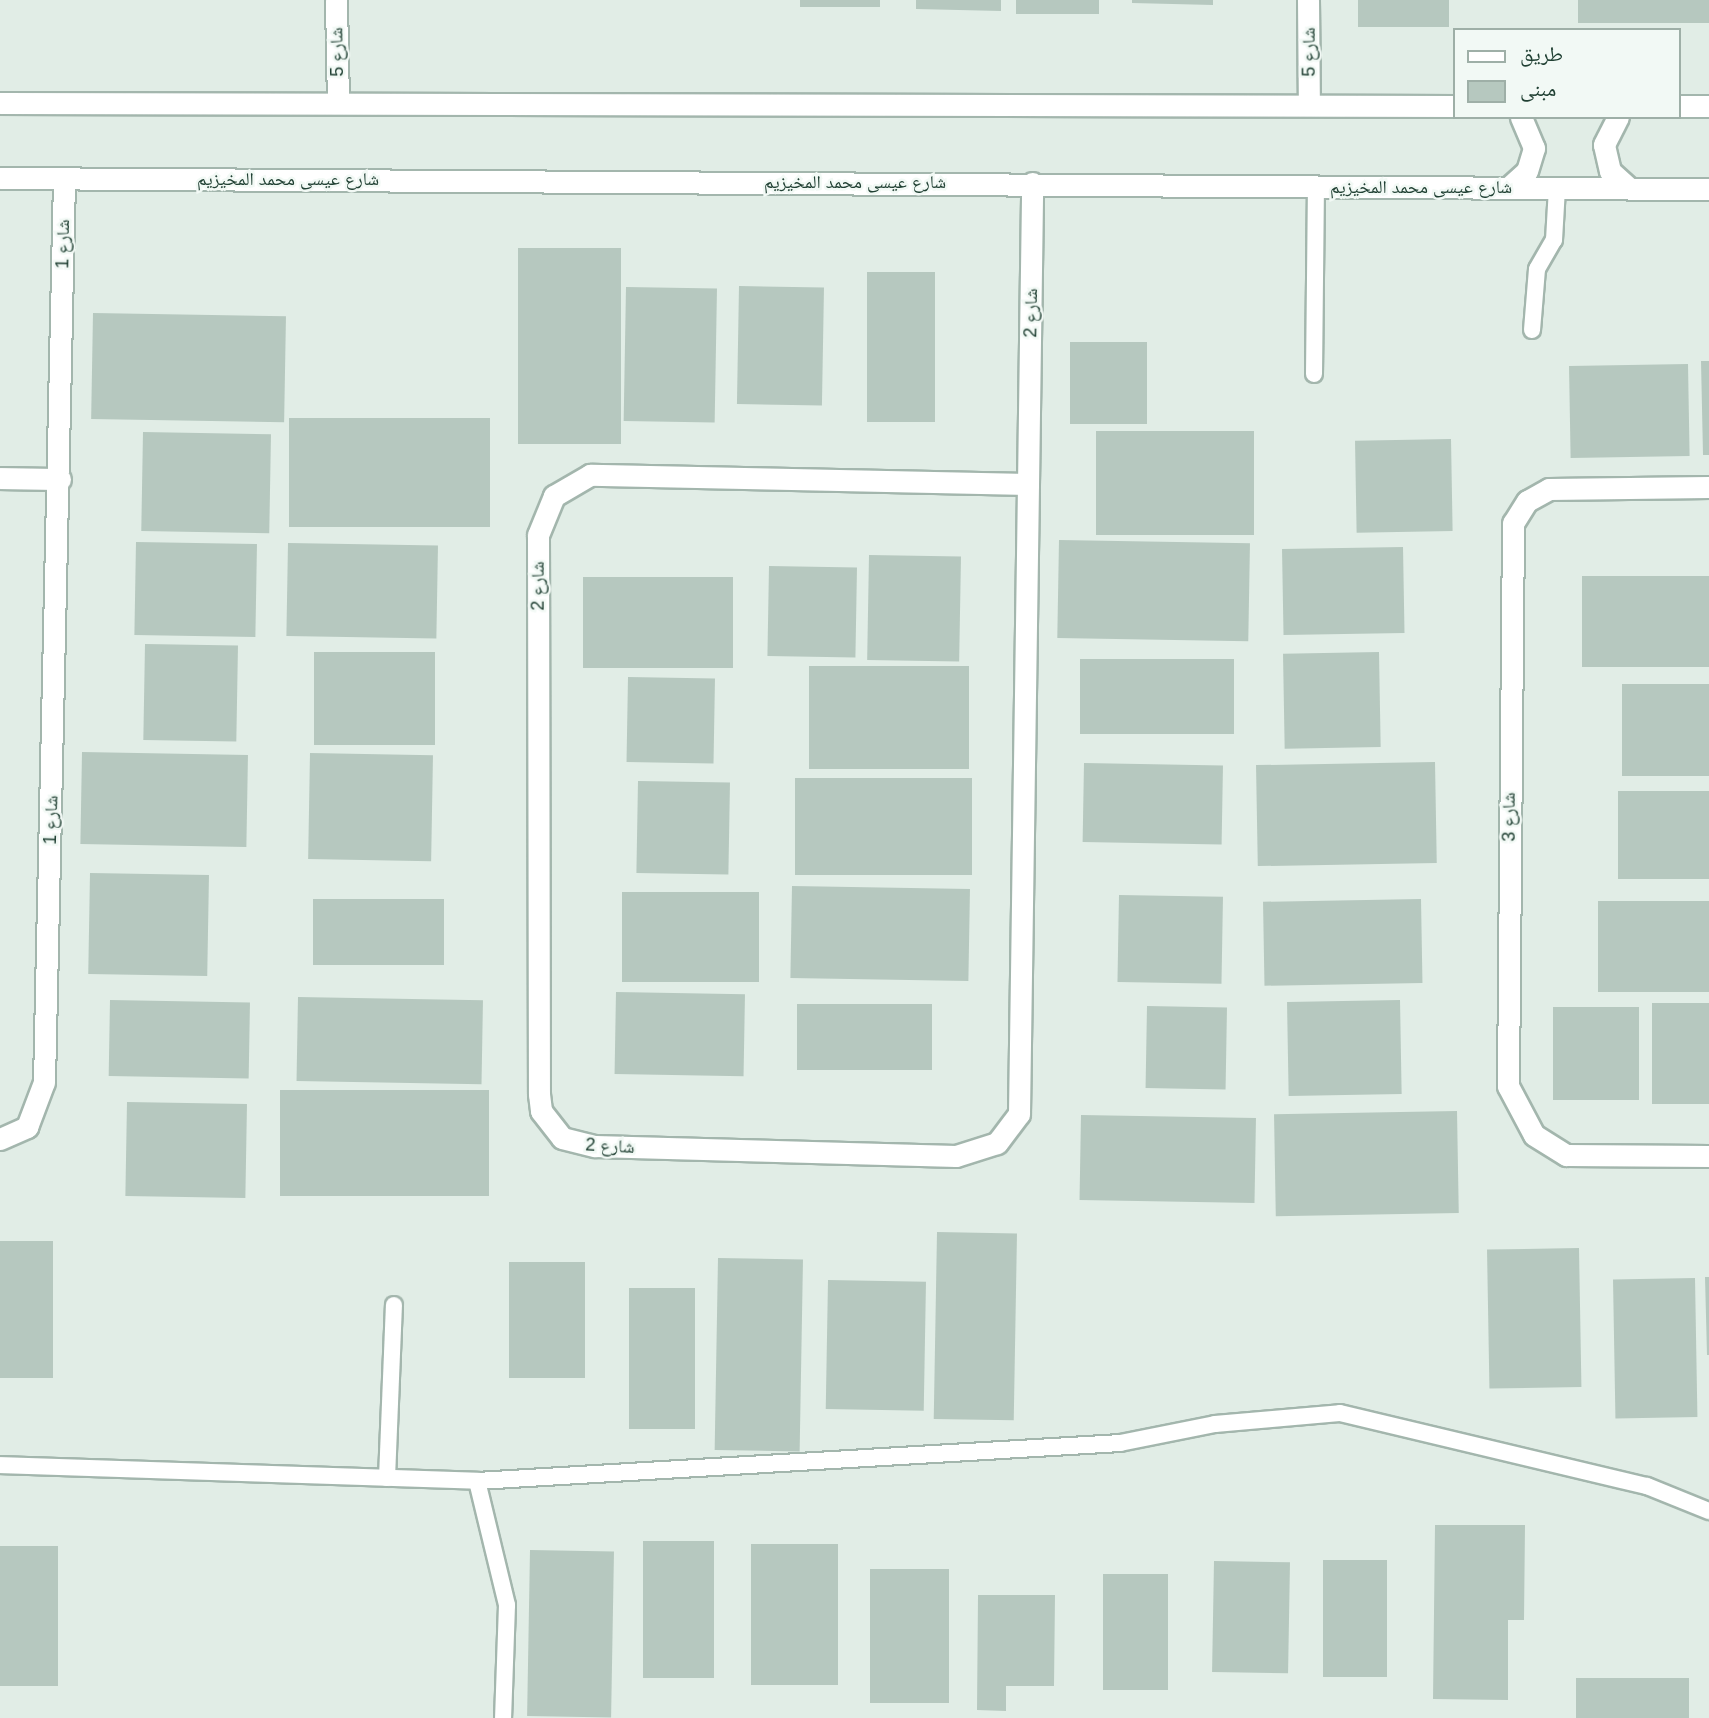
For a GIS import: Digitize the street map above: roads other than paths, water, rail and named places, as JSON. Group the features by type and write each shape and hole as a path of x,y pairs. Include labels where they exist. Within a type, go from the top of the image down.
{"street":[{"name":"شارع 5","path":"336,0 338,103"},
{"name":"شارع 5","path":"1308,0 1309,104"},
{"path":"0,103 1454,106"},
{"path":"1681,106 1709,106"},
{"path":"1508,188 1527,171 1534,148 1522,119"},
{"path":"1617,119 1604,145 1610,171 1629,188"},
{"name":"شارع عيسى محمد المخيزيم","path":"0,178 1709,189"},
{"name":"شارع 1","path":"0,1139 27,1127 44,1082 61,479 64,178"},
{"name":"شارع 2","path":"1028,484 590,475 554,496 538,535 539,1094 541,1111 562,1138 595,1146 956,1156 985,1150 1010,1130 1019,1114 1028,484 1032,183"},
{"path":"0,478 61,479"},
{"name":"شارع 3","path":"1709,488 1549,489 1527,501 1513,523 1508,1086 1534,1135 1566,1155 1709,1156"}],"lane":[{"path":"1314,374 1316,186"},
{"path":"1532,331 1536,269 1554,240 1557,188"},
{"path":"387,1478 394,1305"},
{"path":"0,1465 477,1481 1120,1443 1215,1424 1340,1413 1647,1486 1709,1511"},
{"path":"477,1481 507,1605 503,1718"}]}
